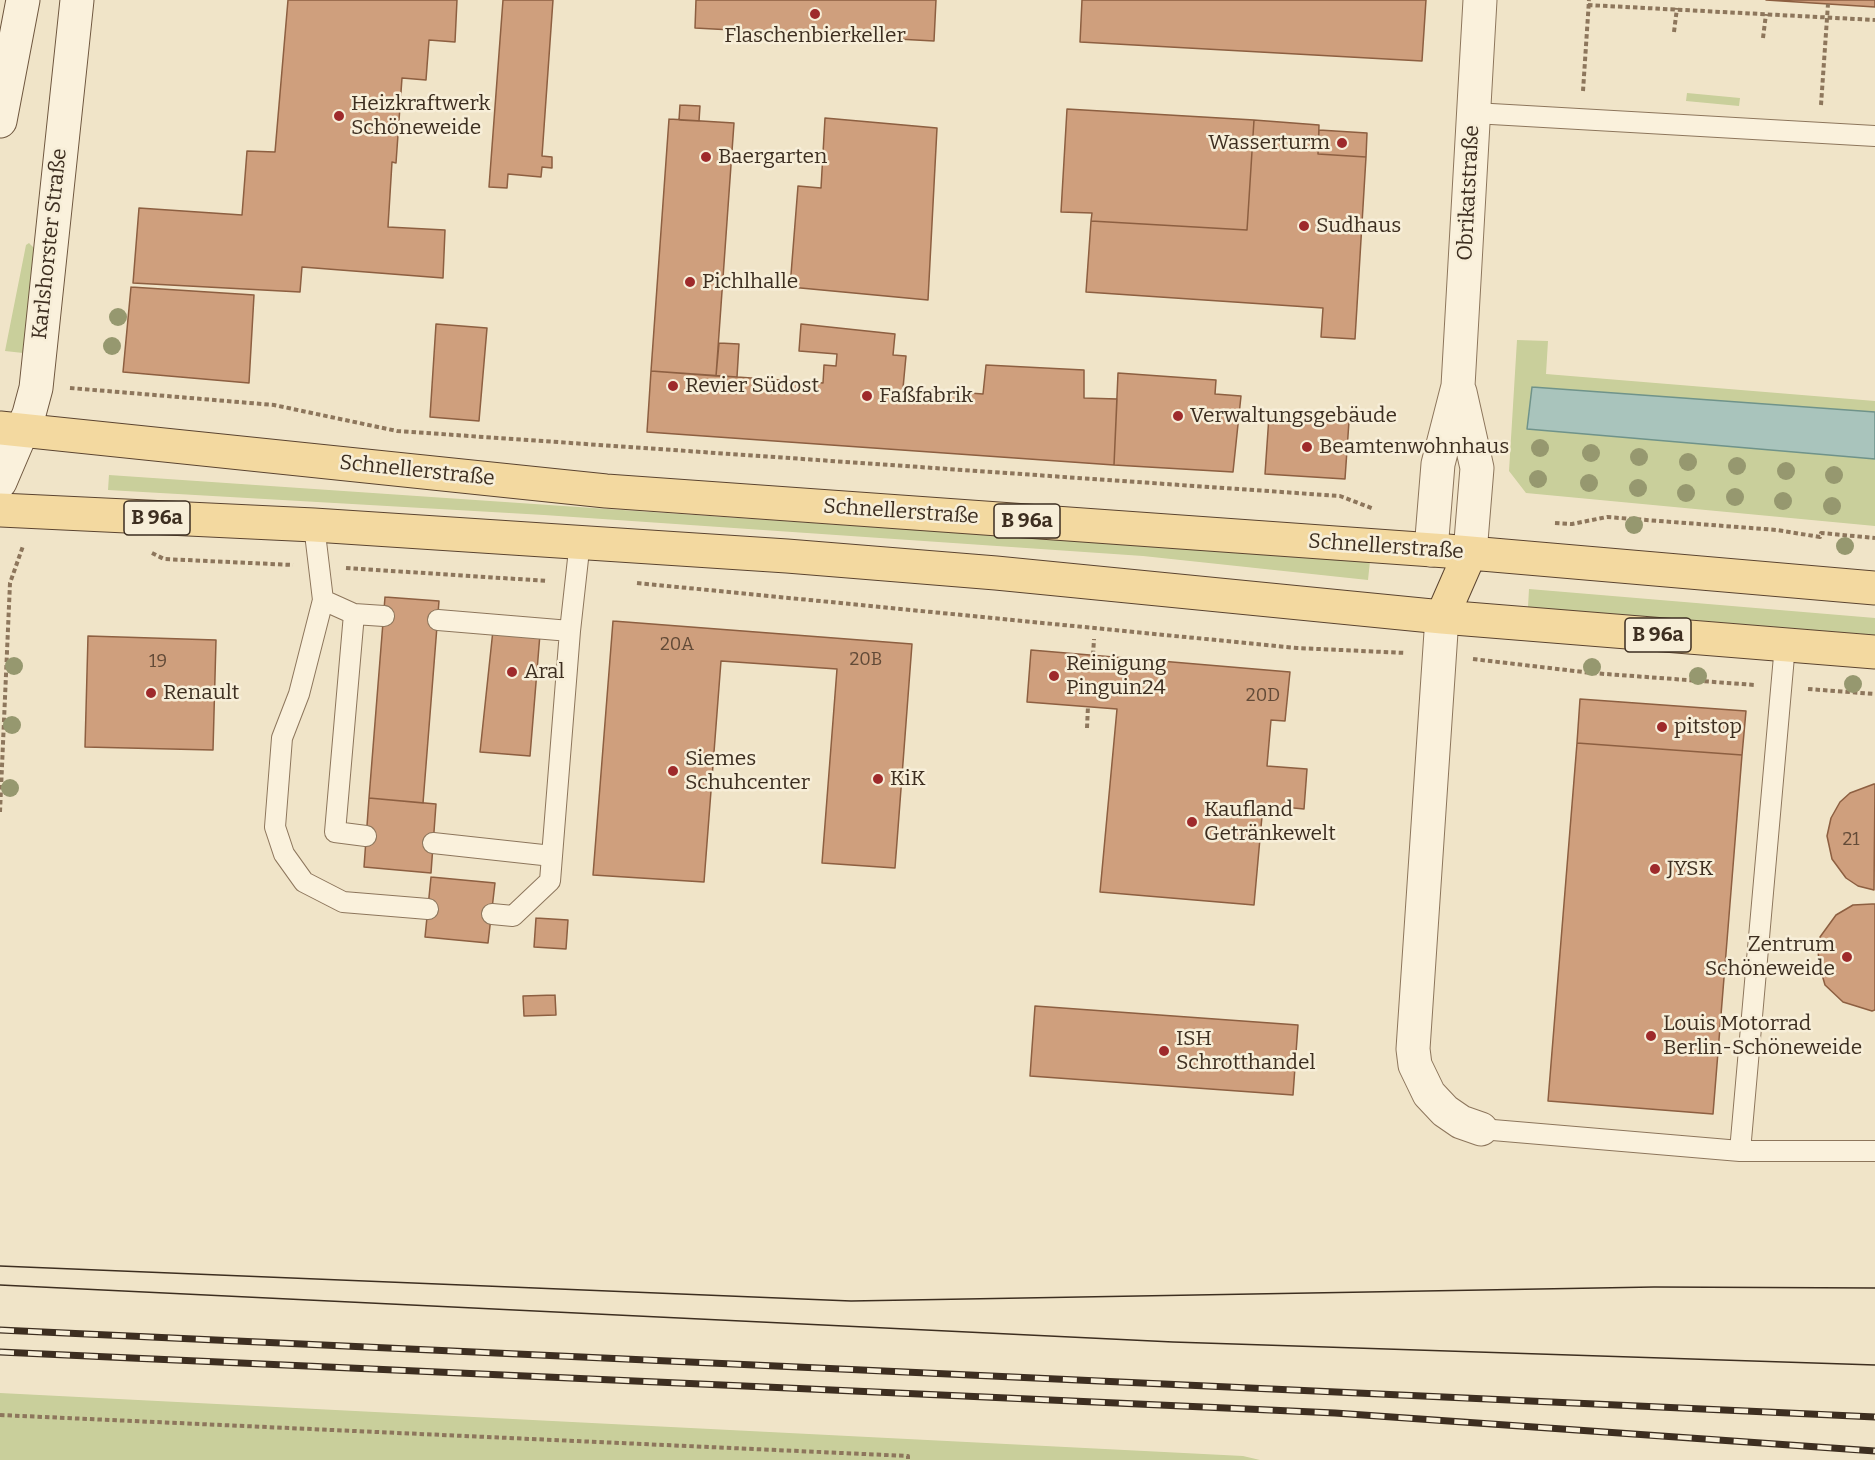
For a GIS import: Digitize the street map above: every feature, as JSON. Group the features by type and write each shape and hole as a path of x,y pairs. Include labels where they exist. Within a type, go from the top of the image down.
{"main road":[{"name":"Schnellerstraße","path":"11,429 606,491 1431,550 1875,588"},
{"name":"B 96a","path":"0,510 580,541 996,573 1442,617 1875,652"},
{"path":"1431,550 1442,617"},
{"path":"1442,617 1470,553"}],"street":[{"path":"0,121 23,0"},
{"name":"Karlshorster Straße","path":"0,482 11,429 36,388 77,0"},
{"name":"Obrikatstraße","path":"1431,550 1438,464 1458,386 1480,0"},
{"name":"Obrikatstraße","path":"1458,386 1476,468 1470,553"},
{"path":"1442,617 1413,1049 1415,1065 1429,1094 1445,1111 1461,1122 1481,1129"}],"lane":[{"path":"1474,113 1875,136"},
{"path":"314,525 323,600 299,694 282,738 275,827 284,854 304,882 343,902 428,909"},
{"path":"492,914 513,916 550,881 570,631 580,541"},
{"path":"323,600 354,614 384,616"},
{"path":"354,614 334,832 366,836"},
{"path":"438,620 570,631"},
{"path":"1740,1151 1779,687 1785,645"},
{"path":"433,843 552,856"},
{"path":"1481,1129 1740,1151 1875,1151"}],"path":[{"path":"1580,119 1589,2 1875,20"},
{"path":"1820,133 1828,4"},
{"path":"1674,32 1677,8"},
{"path":"1763,38 1766,14"},
{"path":"36,388 274,405 397,431 1340,496 1373,509"},
{"path":"1553,523 1572,524 1607,517 1766,529 1820,537 1821,533 1875,538"},
{"path":"164,559 575,582"},
{"path":"632,582 643,585 992,616 1297,648 1363,650"},
{"path":"0,812 10,583"},
{"path":"1093,655 1094,639"},
{"path":"1525,664 1592,672 1875,694"},
{"path":"1087,728 1088,706"},
{"path":"0,1415 908,1456 908,1460"}],"green space":[{"path":"1687,93 1740,98 1739,106 1686,101"},
{"path":"29,243 34,248 23,353 5,351 26,245"},
{"path":"1517,340 1548,341 1546,374 1875,401 1875,526 1526,493 1509,471"},
{"path":"109,475 1370,561 1368,580 1143,556 544,515 108,490"},
{"path":"1529,589 1875,618 1875,635 1528,607"},
{"path":"0,1393 1243,1456 1260,1460 0,1460"}],"water":[{"path":"1532,387 1875,412 1875,459 1527,429"}],"building":[{"name":"Heizkraftwerk Schöneweide","path":"288,0 457,0 455,42 429,40 426,80 402,78 396,163 392,162 388,227 445,230 443,278 302,267 300,292 133,283 139,208 242,215 247,151 275,152"},
{"path":"503,0 553,0 542,156 552,157 552,168 542,167 541,177 508,174 507,188 489,187"},
{"name":"Flaschenbierkeller","path":"696,0 936,0 934,41 695,28"},
{"path":"1082,0 1426,0 1422,61 1080,42"},
{"path":"1766,0 1875,0 1875,7"},
{"path":"680,105 700,106 699,121 679,120"},
{"path":"1067,109 1254,120 1247,230 1091,221 1092,213 1061,212"},
{"path":"825,118 937,128 928,300 790,287 798,186 821,188"},
{"name":"Pichlhalle","path":"669,119 734,123 716,376 651,371"},
{"name":"Sudhaus","path":"1254,120 1319,125 1318,154 1366,157 1355,339 1321,337 1323,308 1086,292 1091,221 1247,230"},
{"name":"Wasserturm","path":"1319,130 1367,133 1366,157 1318,154"},
{"path":"131,287 254,295 249,383 123,372"},
{"path":"436,324 487,328 479,421 430,417"},
{"name":"Faßfabrik","path":"801,324 895,334 893,355 906,356 903,388 983,394 986,365 1084,370 1084,398 1117,399 1114,465 647,432 651,371 823,383 824,365 836,366 837,354 799,351"},
{"path":"719,343 739,344 737,377 716,376"},
{"name":"Verwaltungsgebäude","path":"1118,373 1216,380 1215,394 1241,396 1233,472 1114,465"},
{"name":"Beamtenwohnhaus","path":"1269,416 1349,421 1345,479 1265,474"},
{"path":"385,597 439,601 423,803 369,798"},
{"path":"613,621 912,644 895,868 822,863 837,669 721,661 704,882 593,875"},
{"name":"Aral","path":"493,630 540,634 530,756 480,752"},
{"name":"Renault","path":"88,636 216,640 213,750 85,747"},
{"path":"1031,650 1290,672 1285,721 1271,720 1267,766 1307,769 1304,809 1263,805 1254,905 1100,892 1117,709 1027,702"},
{"name":"pitstop","path":"1580,699 1746,711 1742,755 1577,743"},
{"path":"1577,743 1742,755 1713,1114 1548,1101"},
{"name":"Zentrum Schöneweide","path":"1875,784 1874,890 1858,886 1846,878 1832,859 1827,836 1831,818 1840,802 1850,793"},
{"path":"369,798 436,804 431,873 364,867"},
{"path":"431,877 495,883 488,943 425,937"},
{"name":"Zentrum Schöneweide","path":"1875,904 1875,1010 1872,1011 1843,1002 1825,985 1819,964 1818,949 1820,937 1836,915 1853,905"},
{"path":"536,918 568,920 566,949 534,947"},
{"path":"555,995 556,1015 524,1016 523,996"},
{"name":"ISH Schrotthandel","path":"1035,1006 1298,1025 1293,1095 1030,1076"}],"tram line":[{"path":"0,1266 851,1301 1654,1287 1875,1288"},
{"path":"0,1285 1173,1342 1875,1365"}],"railway":[{"path":"0,1330 1875,1417"},
{"path":"0,1352 1335,1413 1875,1451"}],"place":[{"name":"Flaschenbierkeller","path":"815,14"},
{"name":"Heizkraftwerk Schöneweide","path":"339,116"},
{"name":"Wasserturm","path":"1342,143"},
{"name":"Baergarten","path":"706,157"},
{"name":"Sudhaus","path":"1304,226"},
{"name":"Pichlhalle","path":"690,282"},
{"name":"Revier Südost","path":"673,386"},
{"name":"Faßfabrik","path":"867,396"},
{"name":"Verwaltungsgebäude","path":"1178,416"},
{"name":"Beamtenwohnhaus","path":"1307,447"},
{"name":"Aral","path":"512,672"},
{"name":"Reinigung Pinguin24","path":"1054,676"},
{"name":"Renault","path":"151,693"},
{"name":"pitstop","path":"1662,727"},
{"name":"Siemes Schuhcenter","path":"673,771"},
{"name":"KiK","path":"878,779"},
{"name":"Kaufland Getränkewelt","path":"1192,822"},
{"name":"JYSK","path":"1655,869"},
{"name":"Zentrum Schöneweide","path":"1847,957"},
{"name":"Louis Motorrad Berlin-Schöneweide","path":"1651,1036"},
{"name":"ISH Schrotthandel","path":"1164,1051"}]}
